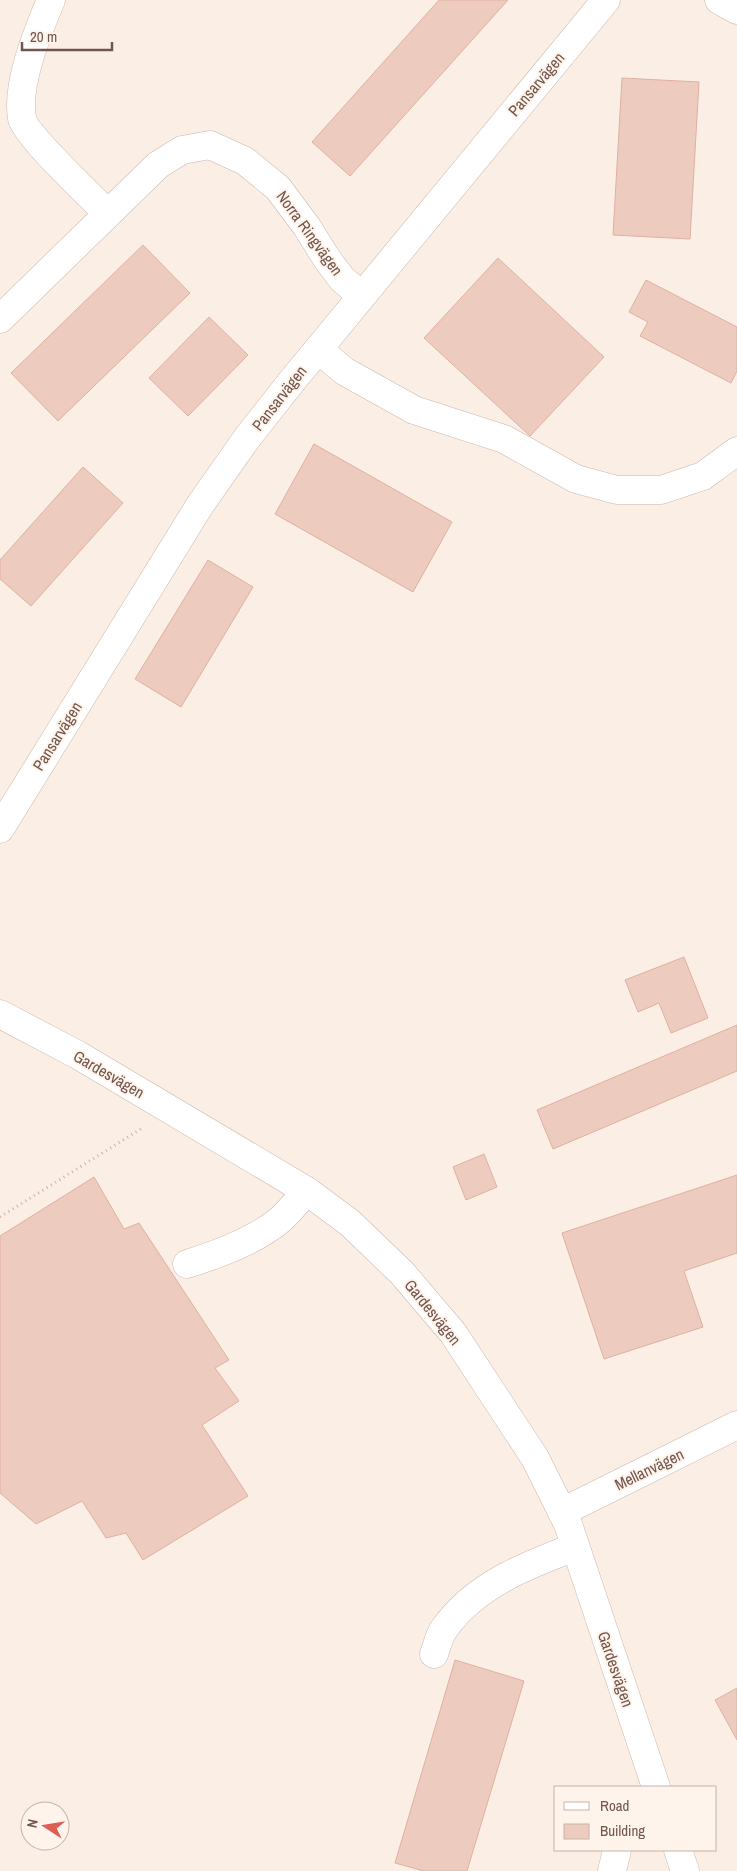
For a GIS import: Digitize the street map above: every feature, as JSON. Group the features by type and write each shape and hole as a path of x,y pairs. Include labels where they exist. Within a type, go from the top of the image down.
{"lane":[{"path":"51,0 32,46 22,92 22,119 32,137 108,214"},
{"name":"Pansarvägen","path":"0,829 200,505 248,438 318,349 606,0"},
{"path":"719,0 737,10"},
{"name":"Norra Ringvägen","path":"0,319 158,165 182,150 210,145 245,161 278,188 342,279 362,296"},
{"path":"318,349 344,371 414,410 504,439 576,479 617,490 662,490 702,476 737,451"},
{"name":"Gardesvägen","path":"0,1014 78,1056 307,1191 350,1223 402,1273 453,1334 535,1458 562,1512 656,1786"},
{"path":"187,1264 220,1253 264,1230 280,1220 307,1191"},
{"name":"Mellanvägen","path":"562,1512 737,1425"},
{"path":"434,1654 443,1631 459,1610 502,1577 575,1547"},
{"path":"612,1871 617,1851"},
{"path":"678,1851 685,1871"}],"path":[{"path":"0,1217 170,1110"}],"building":[{"path":"439,0 508,0 350,176 312,142"},
{"path":"622,78 699,82 690,239 613,235"},
{"path":"143,245 190,293 58,421 11,373"},
{"path":"498,258 604,357 530,436 424,338"},
{"path":"646,280 737,327 737,371 731,383 640,336 648,322 629,312"},
{"path":"209,317 248,355 188,416 149,378"},
{"path":"314,444 452,522 413,592 275,514"},
{"path":"83,467 123,503 31,606 0,579 0,560"},
{"path":"208,560 253,587 181,707 135,679"},
{"path":"684,957 708,1018 671,1033 659,1003 638,1012 625,980"},
{"path":"737,1025 737,1071 553,1149 537,1110"},
{"path":"484,1154 497,1187 466,1200 453,1167"},
{"path":"737,1175 737,1253 684,1271 703,1327 604,1359 562,1233"},
{"path":"94,1177 124,1229 139,1223 229,1360 215,1368 239,1401 202,1425 248,1496 143,1560 126,1533 106,1538 82,1501 36,1524 0,1493 0,1236"},
{"path":"455,1660 524,1681 467,1871 424,1871 395,1863"},
{"path":"737,1688 737,1740 715,1700"}]}
